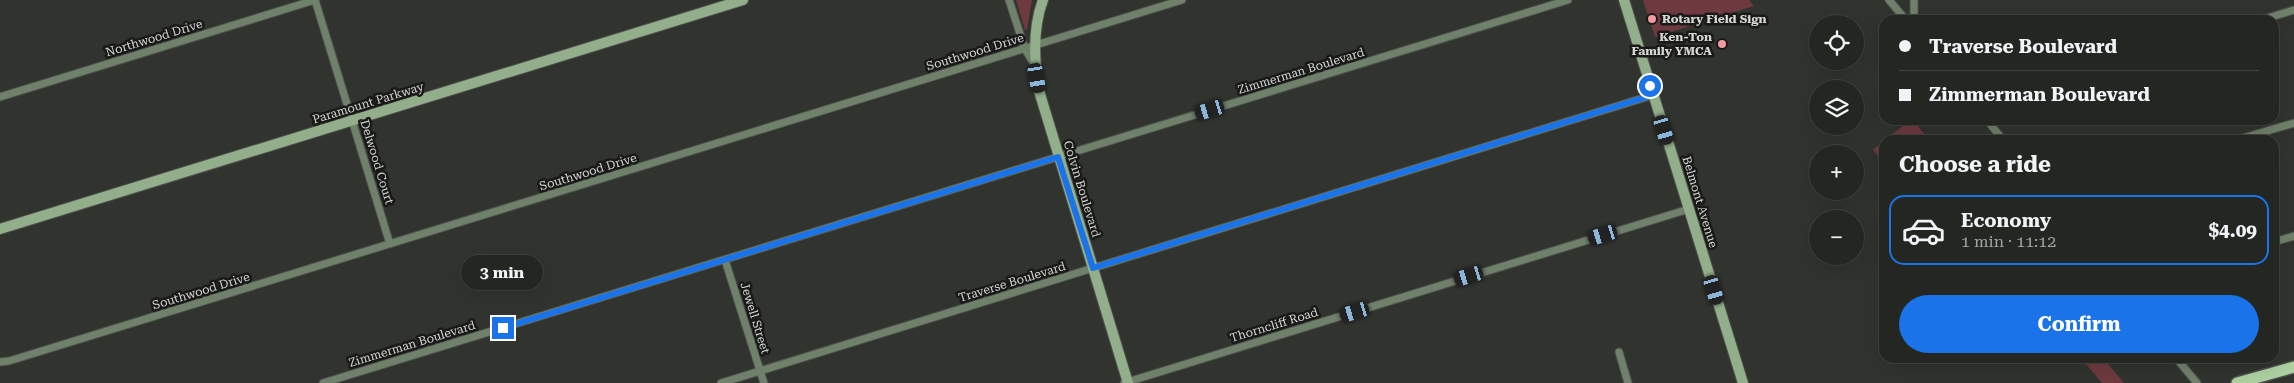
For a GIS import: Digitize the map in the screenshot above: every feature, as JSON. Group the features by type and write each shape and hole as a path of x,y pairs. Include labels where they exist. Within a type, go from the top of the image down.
{"main road":[{"path":"2238,383 2294,367"}],"street":[{"name":"Delwood Court","path":"315,0 390,244"},
{"name":"Northwood Drive","path":"0,97 315,0"},
{"name":"Paramount Parkway","path":"0,229 743,0"},
{"path":"1010,0 1025,49 1035,66"},
{"name":"Colvin Boulevard","path":"1043,0 1039,11 1035,46 1035,66 1039,90 1127,383"},
{"name":"Southwood Drive","path":"0,362 9,361 1182,0"},
{"name":"Zimmerman Boulevard","path":"323,383 337,381 1568,0"},
{"name":"Belmont Avenue","path":"1624,0 1740,382"},
{"path":"1889,0 1902,15"},
{"path":"1914,0 1914,15"},
{"path":"2278,15 2294,10"},
{"name":"Traverse Boulevard","path":"721,383 1653,95"},
{"path":"2253,135 2294,123"},
{"path":"1991,125 1999,135"},
{"name":"Thorncliff Road","path":"1127,383 1689,209"},
{"path":"2279,240 2294,236"},
{"name":"Jewell Street","path":"725,260 764,383"},
{"path":"1618,352 1628,383"},
{"path":"2180,363 2198,383"}],"shaded area":[{"path":"1016,0 1032,0 1027,30 1025,30"},
{"path":"1643,0 1749,0 1754,6 1655,37"},
{"path":"1904,125 1917,125 1925,135 1891,135"},
{"path":"1879,145 1879,157 1873,150"},
{"path":"2085,363 2107,363 2124,383 2102,383"}],"place":[{"name":"Rotary Field Sign","path":"1652,19"},
{"name":"Ken-Ton Family YMCA","path":"1722,44"}],"route":[{"path":"503,328 1058,157 1093,268 1653,95 1650,86"}]}
